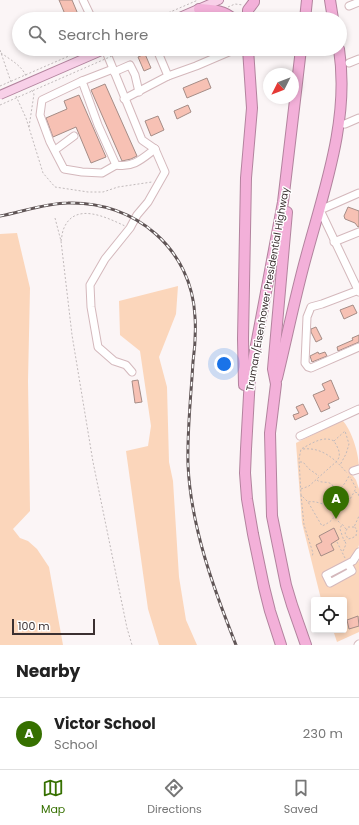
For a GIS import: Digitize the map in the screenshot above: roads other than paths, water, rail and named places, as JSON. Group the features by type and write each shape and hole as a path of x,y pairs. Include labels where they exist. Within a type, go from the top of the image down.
{"highway":[{"path":"248,12 254,0"},
{"path":"306,12 307,0"},
{"path":"312,12 314,0"},
{"path":"330,0 332,12"},
{"path":"198,9 221,12"},
{"path":"246,449 243,339 246,178 252,108 248,56"},
{"name":"Truman/Eisenhower Presidential Highway","path":"300,56 285,202 273,369 276,384 270,434 272,516 286,585 306,645"},
{"name":"Truman/Eisenhower Presidential Highway","path":"282,645 270,611 252,527 247,499 245,473 246,449 250,377 294,163 307,56"},
{"path":"276,384 294,301 329,169 339,123 342,82 340,56"}],"main road":[{"path":"198,9 219,0"},
{"path":"0,95 90,56"}],"street":[{"path":"83,0 89,12"},
{"path":"349,6 359,2"},
{"path":"108,56 124,99 142,140 155,149 165,172 154,192 137,215 130,228 105,259 90,285 90,307 98,347 114,361 126,365 132,372"},
{"path":"160,56 168,76"},
{"path":"124,99 168,76 183,72 221,56"},
{"path":"349,63 359,59"},
{"path":"139,92 135,75 130,65 82,81 42,100 40,115 64,169 102,173 116,165 125,166 139,162 155,149"},
{"path":"82,81 98,125 116,165"},
{"path":"345,124 359,118"},
{"path":"55,150 74,136"},
{"path":"359,193 320,210 334,242 359,291 311,307 307,317 304,357 305,363 308,368 311,368 359,347"},
{"path":"334,242 359,232"},
{"path":"300,436 359,409"},
{"path":"348,564 358,556"}],"railway":[{"path":"0,216 60,203 93,205 116,210 137,220 156,234 171,251 183,270 191,292 195,317 195,340 188,439 190,488 198,534 204,556 236,645"}],"place":[{"name":"Victor School","path":"336,519"}]}
